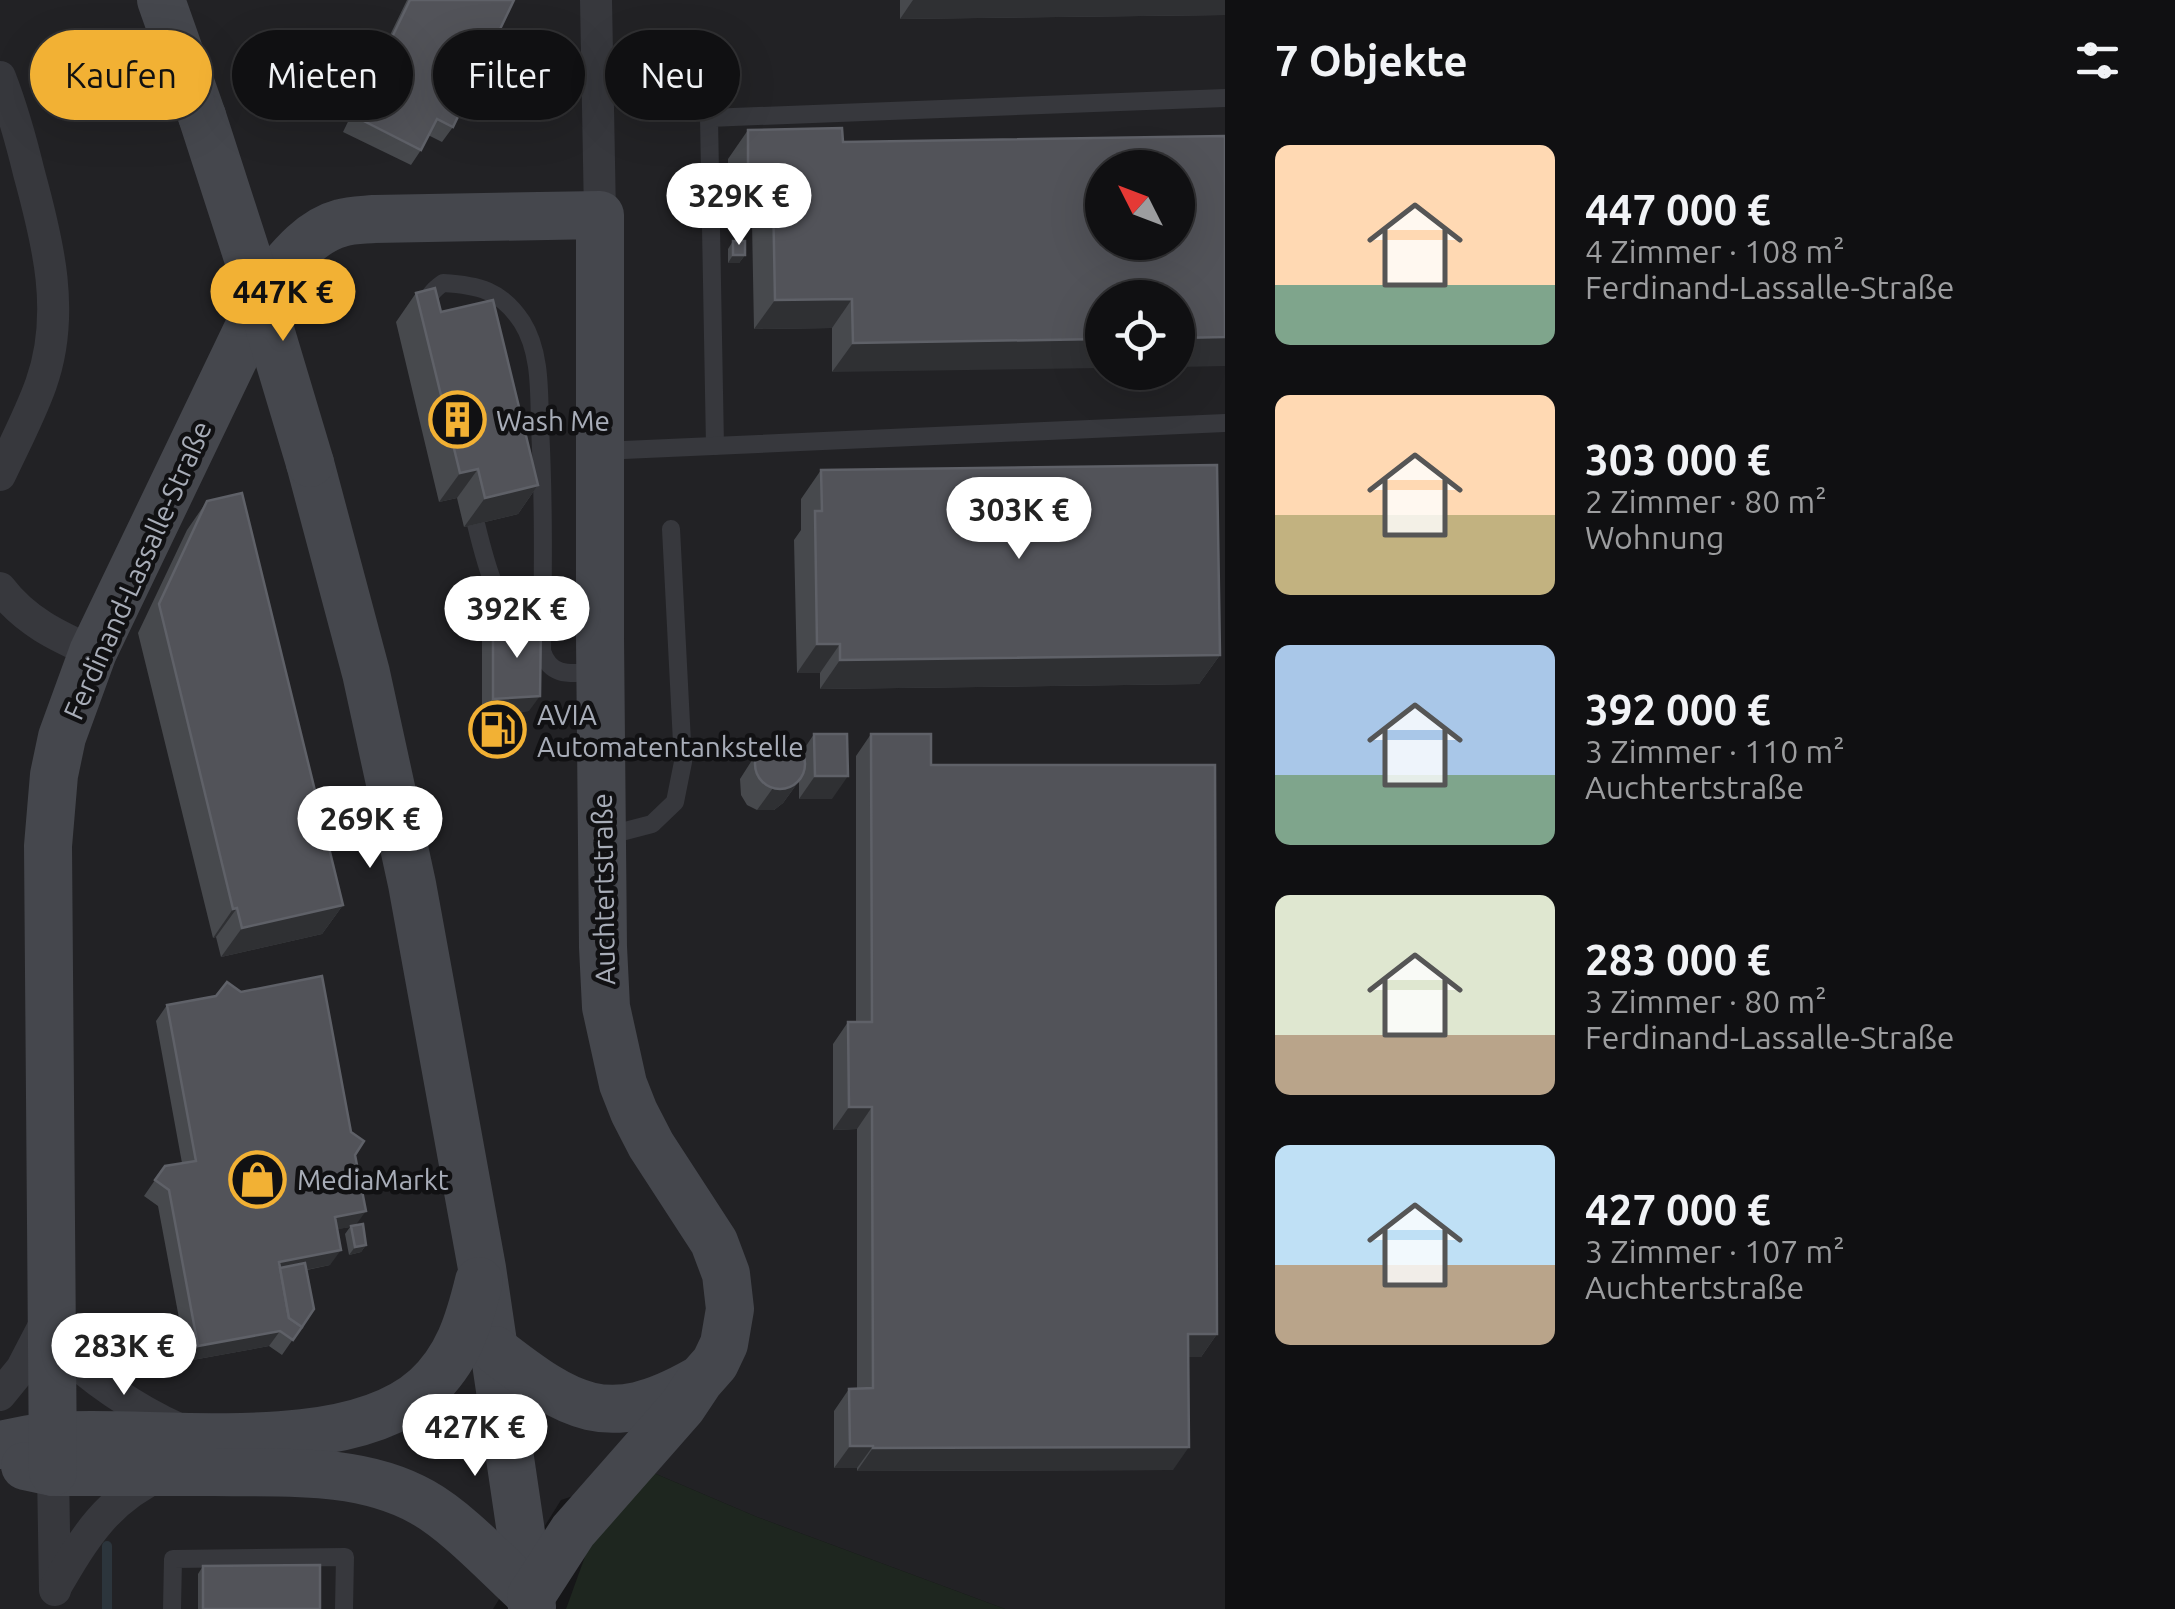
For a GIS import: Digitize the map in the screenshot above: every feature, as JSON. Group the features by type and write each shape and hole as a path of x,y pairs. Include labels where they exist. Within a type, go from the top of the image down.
{"main road":[{"path":"161,0 257,286 310,463 386,760 482,1268 532,1603"},
{"name":"Auchtertstraße","path":"532,1603 573,1531 715,1363 724,1344 730,1309 726,1274 714,1242 651,1145 623,1084 606,1007 602,946 600,215"},
{"name":"Ferdinand-Lassalle-Straße","path":"52,1454 50,809 62,737 93,652 271,281 314,235 340,223 374,219 600,215"},
{"path":"182,1455 287,1434 332,1430 368,1421 403,1406 444,1369 462,1340 482,1268"},
{"path":"495,1350 550,1392 600,1410 630,1409 666,1399 700,1380"},
{"path":"0,1445 52,1454"},
{"path":"0,1460 52,1454 182,1455 353,1478 389,1487 422,1502 449,1521 532,1603"}],"street":[{"name":"Auchtertstraße","path":"596,0 600,215"},
{"path":"0,77 40,214 52,268 54,304 42,382 0,475"},
{"path":"0,588 32,622 93,652"},
{"path":"0,1395 52,1326 110,1392 144,1414 182,1455 116,1503 85,1538 55,1599"},
{"name":"Ferdinand-Lassalle-Straße","path":"52,1454 55,1599"}],"lane":[{"path":"715,446 709,118 1225,98"},
{"path":"430,329 428,301 433,290 442,284 482,287 508,305 521,320 530,339 538,376 543,511 542,651 552,669 600,672"},
{"path":"600,451 1225,423"},
{"path":"476,524 492,582 508,615 542,651"},
{"path":"602,837 652,824 674,802 678,789 683,762 671,529"},
{"path":"172,1609 174,1559 345,1558 344,1609"}],"shaded area":[{"path":"0,0 1225,0 1225,1609 1005,1609 757,1517 649,1471 561,1500 493,1609 0,1609"},
{"path":"649,1471 757,1517 1005,1609 566,1609 591,1540"}],"building":[{"path":"410,0 514,0 500,30 433,30 433,120 436,120 421,150 362,120 413,120 413,30 396,30"},
{"path":"842,128 843,142 1225,136 1225,337 1195,338 1195,280 1085,280 1085,339 853,343 852,299 775,300 773,194 748,194 748,130"},
{"path":"733,241 745,241 745,255 733,255"},
{"path":"435,288 441,312 493,300 538,485 485,498 478,469 460,473 416,293"},
{"path":"1217,465 1220,655 840,660 840,644 817,644 815,511 822,511 821,470"},
{"path":"242,493 343,905 242,928 237,908 233,909 159,604 207,501"},
{"path":"541,624 540,696 493,699 493,625"},
{"path":"814,734 847,734 848,776 815,776"},
{"path":"871,734 931,734 931,765 1215,765 1217,1334 1188,1334 1189,1447 850,1446 849,1389 873,1388 872,1107 849,1107 848,1022 872,1022"},
{"path":"780,739 797,747 805,764 797,781 780,789 763,781 755,764 763,747"},
{"name":"MediaMarkt","path":"322,976 351,1132 364,1141 355,1155 366,1211 335,1217 341,1250 279,1262 289,1318 302,1327 293,1340 280,1331 198,1346 169,1190 155,1180 165,1166 196,1161 167,1005 216,996 227,982 241,992"},
{"path":"363,1224 366,1245 355,1247 351,1226"},
{"path":"305,1263 314,1309 302,1327 289,1318 280,1268"},
{"path":"320,1565 320,1609 203,1609 203,1566"}],"waterway":[{"path":"107,1546 107,1609"}],"place":[{"name":"Wash Me","path":"457,420"},
{"name":"AVIA Automatentankstelle","path":"498,730"},
{"name":"MediaMarkt","path":"258,1179"}]}
